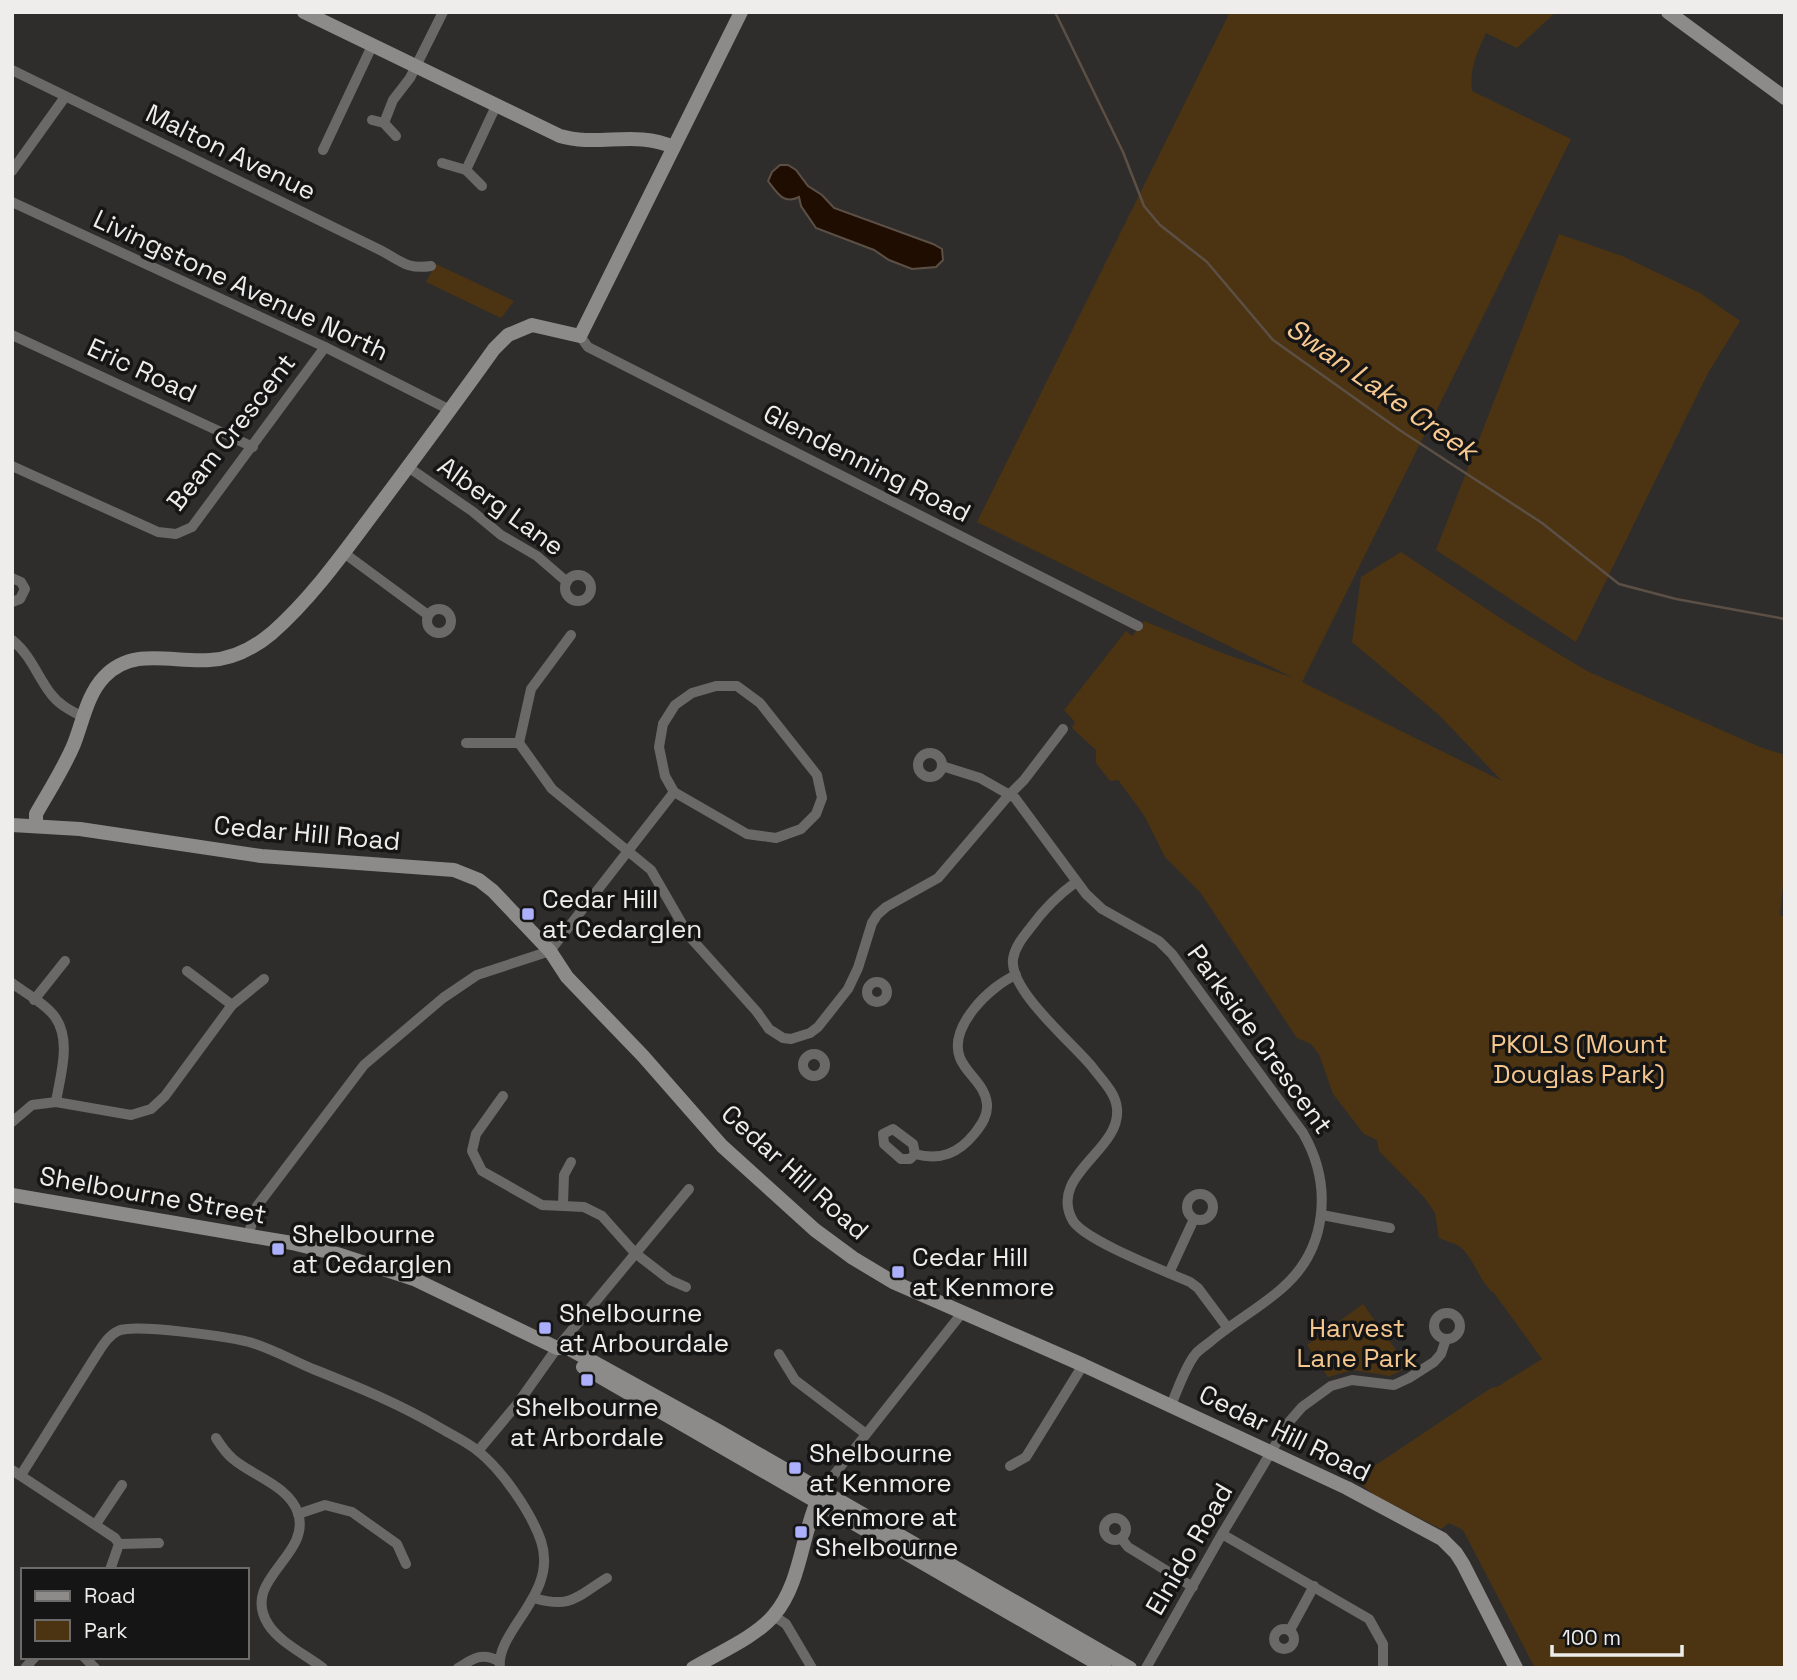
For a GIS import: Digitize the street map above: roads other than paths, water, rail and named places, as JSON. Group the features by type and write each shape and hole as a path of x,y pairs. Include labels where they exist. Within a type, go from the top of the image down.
{"street":[{"path":"304,12 569,139 580,141 642,138 673,147"},
{"path":"384,122 393,100 416,67 443,12"},
{"path":"36,825 36,814 74,744 97,685 116,666 130,660 146,658 209,660 246,651 272,632 308,596 344,553 494,349 508,335 532,325 580,336 741,12"},
{"path":"1668,12 1785,98"},
{"path":"323,150 372,46"},
{"name":"Malton Avenue","path":"12,70 378,249 405,265 417,268 431,266"},
{"path":"12,171 65,97"},
{"path":"466,170 496,106"},
{"path":"372,120 384,122 396,136"},
{"path":"442,163 466,170 482,186"},
{"name":"Livingstone Avenue North","path":"12,202 324,347 450,411"},
{"name":"Eric Road","path":"12,335 253,447"},
{"name":"Glendenning Road","path":"580,336 588,347 1138,626"},
{"name":"Beam Crescent","path":"12,466 158,532 176,534 192,527 324,347"},
{"name":"Alberg Lane","path":"408,467 472,511 501,535 532,552 567,582"},
{"path":"344,553 428,615"},
{"path":"12,578 21,582 24,589 20,599 12,602"},
{"path":"571,635 531,689 519,743 552,789 651,870 689,936 769,1029 783,1038 800,1037 818,1027 853,980 877,915 886,907 938,878 1024,780 1063,729"},
{"path":"12,640 28,656 52,695 64,707 83,717"},
{"path":"716,686 737,686 761,704 817,775 822,798 816,814 802,829 776,838 747,834 674,792 665,776 659,747 663,724 675,705 692,693 716,686"},
{"path":"466,743 519,743"},
{"name":"Parkside Crescent","path":"942,766 981,778 1015,798 1076,881 1102,909 1159,941 1172,954 1303,1133 1315,1154 1321,1182 1322,1215 1310,1251 1280,1290 1227,1327 1195,1355 1171,1405"},
{"path":"248,1236 257,1206 364,1065 443,998 477,975 550,951 674,792"},
{"name":"Cedar Hill Road","path":"12,825 80,829 261,856 454,870 479,880 550,951 567,977 643,1056 722,1146 806,1222 853,1258 894,1282 1083,1364 1347,1488 1441,1539 1463,1564 1517,1668"},
{"path":"1076,881 1048,905 1018,945 1013,956 1016,975 1026,993 1107,1086 1117,1109 1116,1120 1106,1141 1073,1182 1068,1195 1073,1220 1091,1237 1198,1288 1227,1327"},
{"path":"34,1000 65,961"},
{"path":"187,971 232,1005"},
{"path":"915,1154 937,1157 959,1151 982,1125 988,1107 986,1096 960,1058 960,1033 971,1014 995,986 1016,975"},
{"path":"12,1122 32,1105 56,1102 131,1115 151,1109 165,1096 232,1005 264,979"},
{"path":"853,980 869,987"},
{"path":"12,983 55,1016 65,1042 56,1102"},
{"path":"800,1037 810,1055"},
{"path":"503,1096 476,1134 472,1151 482,1171 542,1205 584,1207 602,1216 635,1253 670,1280 686,1287"},
{"path":"563,1204 565,1175 571,1163"},
{"path":"478,1451 518,1403 557,1348 688,1189"},
{"name":"Shelbourne Street","path":"12,1195 292,1243 380,1266 456,1297 557,1348 564,1356 1130,1668"},
{"path":"1322,1215 1390,1228"},
{"path":"1169,1273 1194,1219"},
{"path":"693,1668 774,1616 793,1578 819,1496 962,1313"},
{"path":"119,1544 96,1524 16,1473 109,1337 118,1331 150,1328 250,1343 398,1404 478,1451 512,1487 541,1540 544,1570 534,1598 506,1644 500,1664 488,1655 458,1668"},
{"name":"Elnido Road","path":"1146,1668 1222,1534 1290,1422 1316,1396 1331,1386 1352,1380 1394,1385 1434,1362 1441,1354 1446,1339"},
{"path":"779,1354 795,1380 866,1434"},
{"path":"1010,1465 1026,1457 1083,1364"},
{"path":"216,1438 223,1450 233,1459 285,1494 298,1514 300,1527 297,1538 264,1587 262,1606 268,1625 323,1668"},
{"path":"96,1524 122,1485"},
{"name":"Shelbourne Street","path":"819,1496 1105,1668"},
{"path":"298,1514 325,1505 352,1512 397,1544 406,1564"},
{"path":"1222,1534 1369,1619 1383,1644 1383,1668"},
{"path":"1121,1538 1128,1547 1194,1587"},
{"path":"119,1544 159,1542"},
{"path":"111,1568 119,1544"},
{"path":"534,1598 554,1604 566,1603 607,1578"},
{"path":"1290,1630 1314,1586"},
{"path":"774,1616 786,1624 812,1668"}],"waterway":[{"name":"Swan Lake Creek","path":"1055,12 1123,152 1144,206 1160,225 1207,262 1273,340 1401,431 1542,523 1619,584 1676,599 1785,619"}],"place":[{"name":"Cedar Hill at Cedarglen","path":"528,914"},
{"name":"Shelbourne at Cedarglen","path":"278,1249"},
{"name":"Cedar Hill at Kenmore","path":"898,1272"},
{"name":"Shelbourne at Arbourdale","path":"545,1328"},
{"name":"Shelbourne at Arbordale","path":"587,1380"},
{"name":"Shelbourne at Kenmore","path":"795,1468"},
{"name":"Kenmore at Shelbourne","path":"801,1532"}],"park label":[{"name":"PKOLS (Mount Douglas Park)","path":"1579,1059"},
{"name":"Harvest Lane Park","path":"1357,1343"}]}
